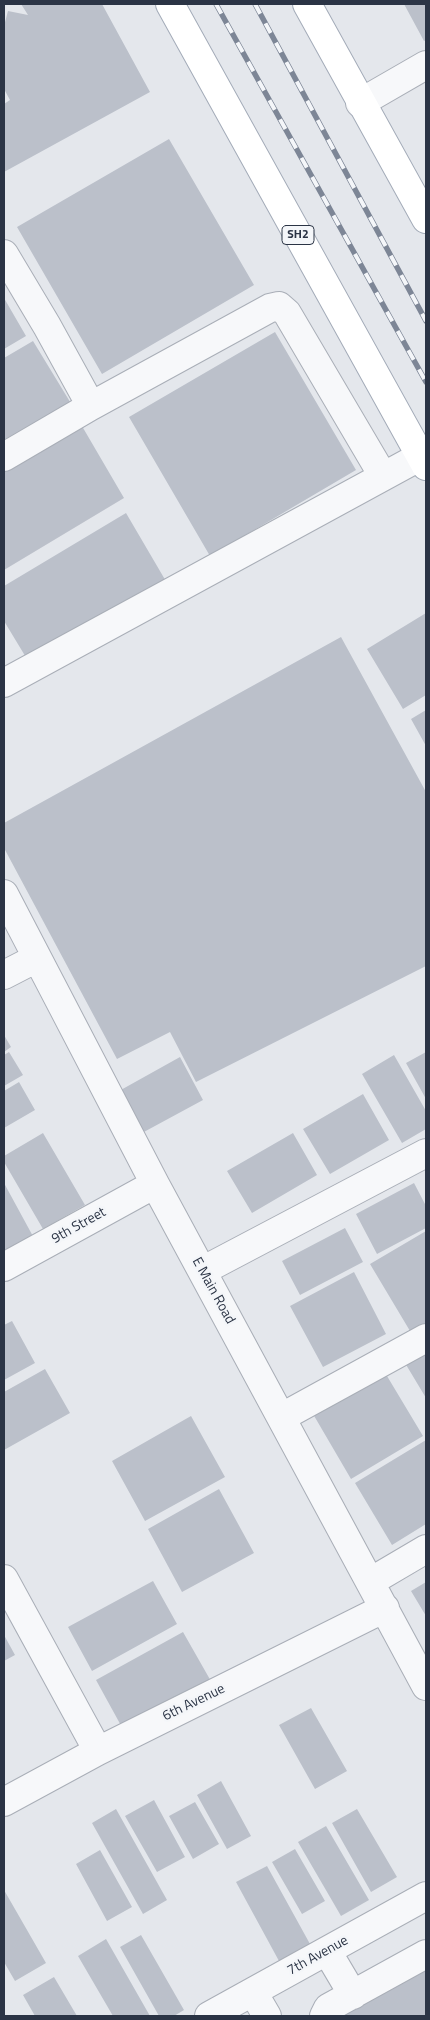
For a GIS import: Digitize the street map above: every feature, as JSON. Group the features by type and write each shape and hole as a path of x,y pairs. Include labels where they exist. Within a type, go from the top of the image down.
{"main road":[{"name":"SH2","path":"170,4 423,461"},
{"path":"307,4 360,103 426,219"}],"street":[{"path":"360,103 426,65"},
{"path":"4,254 47,326 91,406"},
{"path":"4,457 91,406 270,308 279,306 287,313 383,476"},
{"path":"4,683 383,476 423,461"},
{"name":"E Main Road","path":"4,894 154,1184 426,1686"},
{"path":"4,975 37,958"},
{"path":"202,1271 426,1152"},
{"name":"9th Street","path":"4,1267 154,1184"},
{"path":"282,1418 426,1338"},
{"path":"370,1582 426,1549"},
{"path":"4,1578 98,1751"},
{"name":"6th Avenue","path":"4,1802 98,1751 385,1608"},
{"name":"7th Avenue","path":"209,2016 426,1896"},
{"path":"327,1951 353,1994"},
{"path":"324,2016 328,2008 426,1954"},
{"path":"253,1992 267,2016"}],"building":[{"path":"21,4 102,4 150,92 4,172 4,104 10,100 4,89 4,26 8,11 28,15"},
{"path":"404,4 426,4 426,40 424,41"},
{"path":"169,139 254,285 102,374 17,227"},
{"path":"4,298 26,336 4,349"},
{"path":"275,332 356,470 210,556 129,417"},
{"path":"33,341 75,410 4,453 4,358"},
{"path":"79,421 124,498 4,570 4,466"},
{"path":"126,513 167,583 30,664 4,621 4,586"},
{"path":"426,613 426,695 403,709 367,649"},
{"path":"341,637 426,792 426,966 196,1082 170,1032 117,1059 4,848 4,823"},
{"path":"426,710 426,746 411,719"},
{"path":"4,1035 11,1047 4,1052"},
{"path":"9,1052 23,1075 4,1086 4,1055"},
{"path":"426,1052 426,1099 406,1063"},
{"path":"394,1055 426,1111 426,1129 402,1143 362,1074"},
{"path":"180,1057 203,1100 142,1133 119,1091"},
{"path":"19,1082 35,1110 4,1128 4,1091"},
{"path":"363,1094 389,1140 330,1174 303,1129"},
{"path":"43,1133 85,1205 43,1229 4,1162 4,1156"},
{"path":"293,1133 317,1175 252,1213 227,1171"},
{"path":"4,1183 35,1240 4,1258"},
{"path":"414,1183 426,1206 426,1228 377,1254 356,1214"},
{"path":"345,1228 363,1262 300,1295 282,1261"},
{"path":"426,1231 426,1328 413,1336 370,1264"},
{"path":"354,1272 386,1334 323,1367 290,1306"},
{"path":"12,1321 35,1363 4,1380 4,1325"},
{"path":"426,1350 426,1398 405,1363"},
{"path":"45,1369 70,1413 4,1450 4,1392"},
{"path":"384,1371 423,1436 351,1479 313,1414"},
{"path":"191,1416 225,1477 145,1521 112,1461"},
{"path":"426,1440 426,1524 392,1545 355,1483"},
{"path":"219,1489 254,1553 182,1592 148,1529"},
{"path":"153,1581 177,1624 92,1671 68,1627"},
{"path":"426,1582 426,1616 411,1591"},
{"path":"183,1632 212,1683 124,1731 96,1680"},
{"path":"4,1635 15,1655 4,1661"},
{"path":"311,1708 347,1771 315,1789 279,1725"},
{"path":"221,1781 251,1836 227,1849 197,1795"},
{"path":"154,1800 185,1857 157,1872 125,1816"},
{"path":"195,1802 219,1844 193,1859 169,1816"},
{"path":"116,1809 167,1900 143,1914 92,1823"},
{"path":"357,1809 397,1877 371,1892 332,1823"},
{"path":"326,1826 369,1900 341,1916 298,1842"},
{"path":"295,1849 325,1901 302,1914 272,1862"},
{"path":"100,1850 132,1907 107,1921 76,1864"},
{"path":"267,1866 310,1944 279,1961 236,1882"},
{"path":"4,1890 46,1963 15,1981 4,1962"},
{"path":"141,1935 184,2010 174,2016 159,2016 120,1947"},
{"path":"106,1939 150,2016 113,2016 78,1956"},
{"path":"426,1962 426,2016 333,2016"},
{"path":"54,1977 77,2016 35,2016 23,1995"}],"railway":[{"path":"216,4 426,382"},
{"path":"255,4 426,321"}]}
